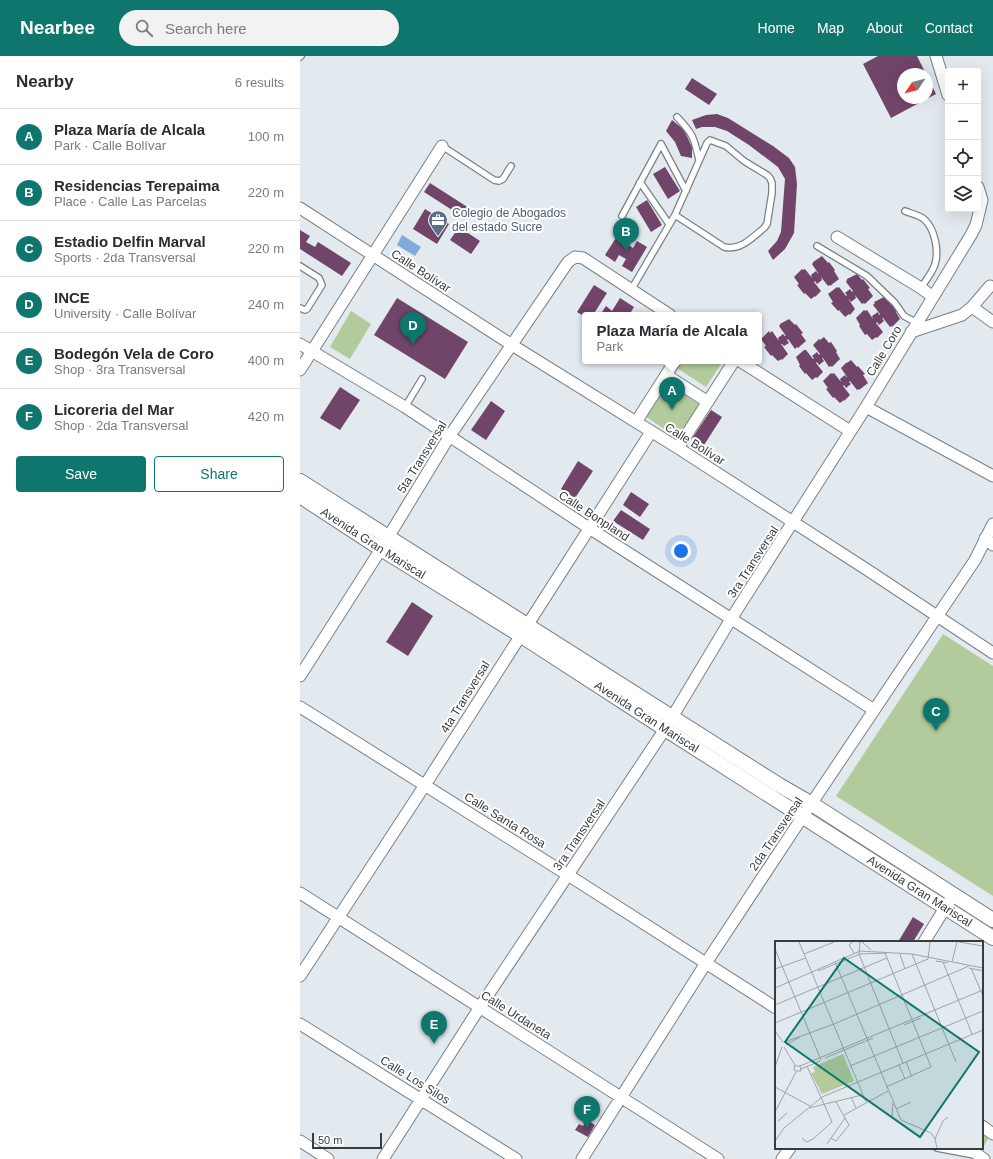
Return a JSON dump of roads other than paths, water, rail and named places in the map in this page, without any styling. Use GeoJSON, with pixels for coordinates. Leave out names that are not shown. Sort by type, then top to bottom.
{"type":"FeatureCollection","features":[{"type":"Feature","properties":{"kind":"street"},"geometry":{"type":"LineString","coordinates":[[936,56],[945,85]]}},
{"type":"Feature","properties":{"kind":"street"},"geometry":{"type":"LineString","coordinates":[[300,370],[442,146]]}},
{"type":"Feature","properties":{"kind":"street","name":"Calle Bolívar"},"geometry":{"type":"LineString","coordinates":[[300,208],[512,345],[678,448],[993,653]]}},
{"type":"Feature","properties":{"kind":"street","name":"Calle Coro"},"geometry":{"type":"LineString","coordinates":[[793,523],[933,297],[976,225],[979,212]]}},
{"type":"Feature","properties":{"kind":"street"},"geometry":{"type":"LineString","coordinates":[[837,237],[921,288],[933,297]]}},
{"type":"Feature","properties":{"kind":"street","name":"5ta Transversal"},"geometry":{"type":"LineString","coordinates":[[300,676],[381,549],[449,437],[568,262],[575,257],[583,258],[631,290]]}},
{"type":"Feature","properties":{"kind":"street"},"geometry":{"type":"LineString","coordinates":[[914,328],[962,315],[972,307],[990,286]]}},
{"type":"Feature","properties":{"kind":"street"},"geometry":{"type":"LineString","coordinates":[[631,290],[665,312]]}},
{"type":"Feature","properties":{"kind":"street"},"geometry":{"type":"LineString","coordinates":[[972,307],[993,322]]}},
{"type":"Feature","properties":{"kind":"street","name":"Calle Bonpland"},"geometry":{"type":"LineString","coordinates":[[300,344],[311,352],[405,407],[589,528],[874,710]]}},
{"type":"Feature","properties":{"kind":"street"},"geometry":{"type":"LineString","coordinates":[[636,422],[673,364]]}},
{"type":"Feature","properties":{"kind":"street"},"geometry":{"type":"LineString","coordinates":[[678,448],[732,364]]}},
{"type":"Feature","properties":{"kind":"street"},"geometry":{"type":"LineString","coordinates":[[745,364],[850,431]]}},
{"type":"Feature","properties":{"kind":"street"},"geometry":{"type":"LineString","coordinates":[[666,375],[708,402]]}},
{"type":"Feature","properties":{"kind":"street"},"geometry":{"type":"LineString","coordinates":[[866,407],[993,476]]}},
{"type":"Feature","properties":{"kind":"street","name":"4ta Transversal"},"geometry":{"type":"LineString","coordinates":[[300,976],[425,785],[651,432]]}},
{"type":"Feature","properties":{"kind":"street","name":"Avenida Gran Mariscal"},"geometry":{"type":"LineString","coordinates":[[300,481],[388,536],[665,729],[803,816],[949,901],[993,920]]}},
{"type":"Feature","properties":{"kind":"street","name":"Avenida Gran Mariscal"},"geometry":{"type":"LineString","coordinates":[[300,496],[381,549],[524,630],[672,717],[779,785],[812,804],[949,901],[993,938]]}},
{"type":"Feature","properties":{"kind":"street","name":"3ra Transversal"},"geometry":{"type":"LineString","coordinates":[[383,1159],[480,1007],[665,729],[731,619],[793,523]]}},
{"type":"Feature","properties":{"kind":"street","name":"2da Transversal"},"geometry":{"type":"LineString","coordinates":[[582,1159],[706,963],[937,616],[989,541],[993,524]]}},
{"type":"Feature","properties":{"kind":"street","name":"Calle Santa Rosa"},"geometry":{"type":"LineString","coordinates":[[300,708],[568,875],[775,1007]]}},
{"type":"Feature","properties":{"kind":"street","name":"Calle Urdaneta"},"geometry":{"type":"LineString","coordinates":[[300,893],[718,1159]]}},
{"type":"Feature","properties":{"kind":"street"},"geometry":{"type":"LineString","coordinates":[[925,941],[949,901]]}},
{"type":"Feature","properties":{"kind":"street","name":"Calle Los Silos"},"geometry":{"type":"LineString","coordinates":[[300,1024],[516,1159]]}},
{"type":"Feature","properties":{"kind":"street"},"geometry":{"type":"LineString","coordinates":[[983,1127],[993,1134]]}},
{"type":"Feature","properties":{"kind":"street"},"geometry":{"type":"LineString","coordinates":[[300,1141],[328,1159]]}},
{"type":"Feature","properties":{"kind":"street"},"geometry":{"type":"LineString","coordinates":[[782,1159],[789,1149]]}},
{"type":"Feature","properties":{"kind":"street"},"geometry":{"type":"LineString","coordinates":[[969,1149],[981,1157]]}},
{"type":"Feature","properties":{"kind":"lane"},"geometry":{"type":"LineString","coordinates":[[677,117],[689,129],[695,140],[699,160]]}},
{"type":"Feature","properties":{"kind":"lane"},"geometry":{"type":"LineString","coordinates":[[631,290],[675,215],[699,160],[710,140],[726,146],[744,161],[768,174],[772,183],[767,224],[764,228],[737,248],[730,249],[724,247],[675,215]]}},
{"type":"Feature","properties":{"kind":"lane"},"geometry":{"type":"LineString","coordinates":[[622,216],[662,144],[686,190]]}},
{"type":"Feature","properties":{"kind":"lane"},"geometry":{"type":"LineString","coordinates":[[442,146],[494,180],[499,181],[503,179],[511,166]]}},
{"type":"Feature","properties":{"kind":"lane"},"geometry":{"type":"LineString","coordinates":[[640,182],[670,224]]}},
{"type":"Feature","properties":{"kind":"lane"},"geometry":{"type":"LineString","coordinates":[[905,212],[918,216],[925,221],[933,232],[937,247],[935,264],[921,288]]}},
{"type":"Feature","properties":{"kind":"lane"},"geometry":{"type":"LineString","coordinates":[[817,246],[867,276],[895,303],[914,328]]}},
{"type":"Feature","properties":{"kind":"lane"},"geometry":{"type":"LineString","coordinates":[[300,266],[319,278],[322,285],[307,309],[304,310],[300,308]]}},
{"type":"Feature","properties":{"kind":"lane"},"geometry":{"type":"LineString","coordinates":[[405,407],[422,379]]}},
{"type":"Feature","properties":{"kind":"lane"},"geometry":{"type":"LineString","coordinates":[[942,1149],[981,1157]]}},
{"type":"Feature","properties":{"kind":"water"},"geometry":{"type":"Polygon","coordinates":[[[402,235],[421,247],[415,256],[397,245],[402,235]]]}},
{"type":"Feature","properties":{"kind":"place","name":"Colegio de Abogados del estado Sucre"},"geometry":{"type":"Point","coordinates":[438,237]}},
{"type":"Feature","properties":{"kind":"place","name":"Residencias Terepaima"},"geometry":{"type":"Point","coordinates":[626,251]}},
{"type":"Feature","properties":{"kind":"place","name":"INCE"},"geometry":{"type":"Point","coordinates":[413,345]}},
{"type":"Feature","properties":{"kind":"place","name":"Plaza María de Alcala"},"geometry":{"type":"Point","coordinates":[672,410]}},
{"type":"Feature","properties":{"kind":"place","name":"Estadio Delfin Marval"},"geometry":{"type":"Point","coordinates":[936,731]}},
{"type":"Feature","properties":{"kind":"place","name":"Bodegón Vela de Coro"},"geometry":{"type":"Point","coordinates":[434,1044]}},
{"type":"Feature","properties":{"kind":"place","name":"Licoreria del Mar"},"geometry":{"type":"Point","coordinates":[587,1129]}}]}
